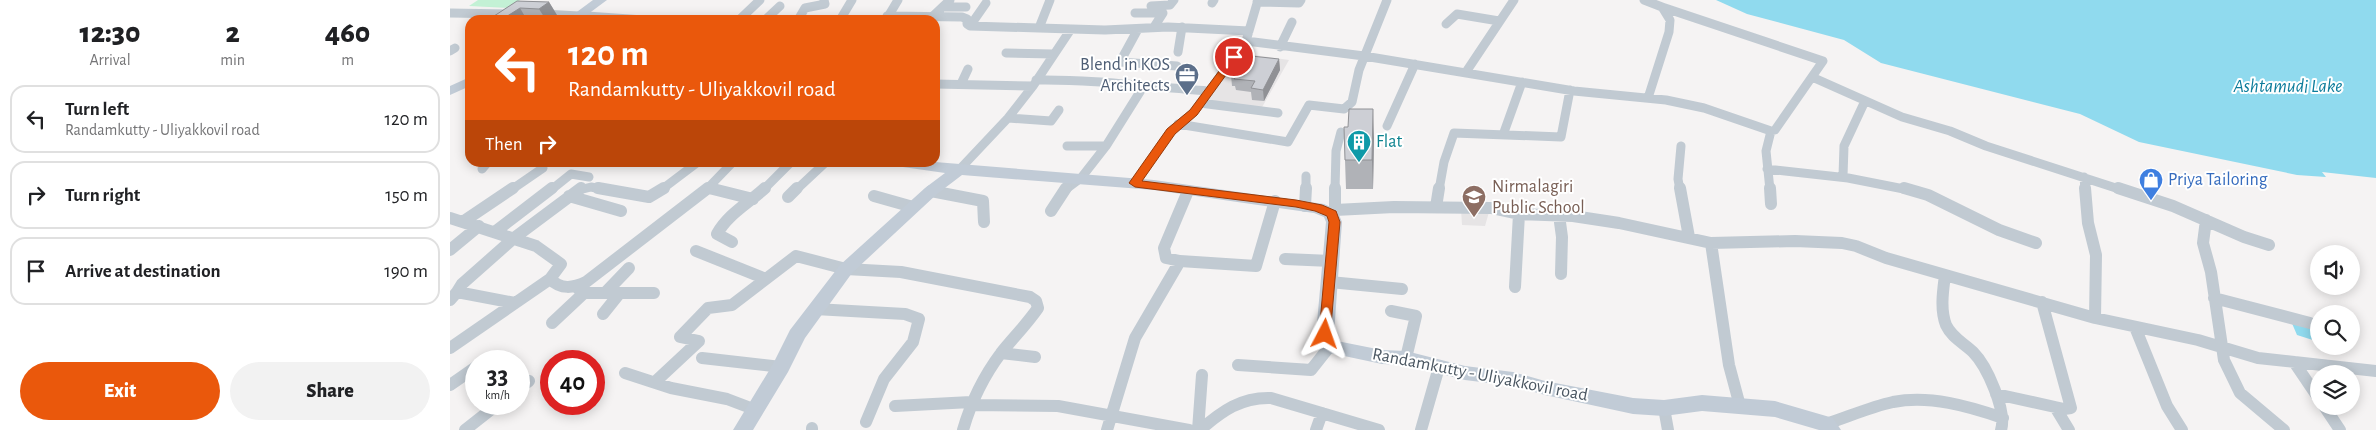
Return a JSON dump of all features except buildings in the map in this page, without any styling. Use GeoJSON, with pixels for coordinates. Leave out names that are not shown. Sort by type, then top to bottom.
{"type":"FeatureCollection","features":[{"type":"Feature","properties":{"kind":"main road"},"geometry":{"type":"LineString","coordinates":[[585,15],[608,0]]}},
{"type":"Feature","properties":{"kind":"street"},"geometry":{"type":"LineString","coordinates":[[584,15],[601,0]]}},
{"type":"Feature","properties":{"kind":"street"},"geometry":{"type":"LineString","coordinates":[[744,15],[760,0]]}},
{"type":"Feature","properties":{"kind":"street"},"geometry":{"type":"LineString","coordinates":[[801,15],[805,8],[825,4],[824,0]]}},
{"type":"Feature","properties":{"kind":"street"},"geometry":{"type":"LineString","coordinates":[[843,15],[852,0]]}},
{"type":"Feature","properties":{"kind":"street"},"geometry":{"type":"LineString","coordinates":[[889,15],[898,0]]}},
{"type":"Feature","properties":{"kind":"street"},"geometry":{"type":"LineString","coordinates":[[1039,28],[1050,0]]}},
{"type":"Feature","properties":{"kind":"street"},"geometry":{"type":"LineString","coordinates":[[1154,27],[1163,12],[1137,9],[1170,5],[1174,0]]}},
{"type":"Feature","properties":{"kind":"street"},"geometry":{"type":"LineString","coordinates":[[1135,183],[1153,155],[1178,124],[1193,113],[1246,41],[1257,1],[1299,4],[1301,0]]}},
{"type":"Feature","properties":{"kind":"street"},"geometry":{"type":"LineString","coordinates":[[1178,124],[1288,142],[1309,105],[1344,109],[1348,107],[1352,102],[1364,56],[1387,0]]}},
{"type":"Feature","properties":{"kind":"street"},"geometry":{"type":"LineString","coordinates":[[1246,41],[1364,56],[1570,90],[1648,98],[1704,108],[1771,131],[1775,130],[1823,61],[1644,0]]}},
{"type":"Feature","properties":{"kind":"street"},"geometry":{"type":"LineString","coordinates":[[1466,72],[1510,1]]}},
{"type":"Feature","properties":{"kind":"street"},"geometry":{"type":"LineString","coordinates":[[934,15],[947,3],[966,7]]}},
{"type":"Feature","properties":{"kind":"street"},"geometry":{"type":"LineString","coordinates":[[970,26],[986,3]]}},
{"type":"Feature","properties":{"kind":"street"},"geometry":{"type":"LineString","coordinates":[[770,15],[780,6]]}},
{"type":"Feature","properties":{"kind":"street"},"geometry":{"type":"LineString","coordinates":[[1648,98],[1669,32],[1670,20],[1662,7]]}},
{"type":"Feature","properties":{"kind":"street"},"geometry":{"type":"LineString","coordinates":[[450,12],[473,15],[518,14]]}},
{"type":"Feature","properties":{"kind":"street"},"geometry":{"type":"LineString","coordinates":[[536,14],[547,15]]}},
{"type":"Feature","properties":{"kind":"street"},"geometry":{"type":"LineString","coordinates":[[1446,24],[1457,14],[1499,21]]}},
{"type":"Feature","properties":{"kind":"street"},"geometry":{"type":"LineString","coordinates":[[940,16],[966,18],[970,26]]}},
{"type":"Feature","properties":{"kind":"street"},"geometry":{"type":"LineString","coordinates":[[1280,46],[1292,22]]}},
{"type":"Feature","properties":{"kind":"street"},"geometry":{"type":"LineString","coordinates":[[970,26],[1071,29],[1182,27],[1249,31]]}},
{"type":"Feature","properties":{"kind":"street"},"geometry":{"type":"LineString","coordinates":[[1178,52],[1182,27]]}},
{"type":"Feature","properties":{"kind":"street"},"geometry":{"type":"LineString","coordinates":[[743,430],[781,367],[797,335],[846,269],[931,191],[959,170],[1008,118],[1071,29]]}},
{"type":"Feature","properties":{"kind":"street"},"geometry":{"type":"LineString","coordinates":[[1138,29],[1120,62],[1177,66]]}},
{"type":"Feature","properties":{"kind":"street"},"geometry":{"type":"LineString","coordinates":[[1006,53],[1053,54]]}},
{"type":"Feature","properties":{"kind":"street"},"geometry":{"type":"LineString","coordinates":[[1387,126],[1415,64]]}},
{"type":"Feature","properties":{"kind":"street"},"geometry":{"type":"LineString","coordinates":[[961,84],[968,70]]}},
{"type":"Feature","properties":{"kind":"street"},"geometry":{"type":"LineString","coordinates":[[1812,76],[1902,117],[1950,131],[1986,146],[2173,206],[2244,237],[2269,245]]}},
{"type":"Feature","properties":{"kind":"street"},"geometry":{"type":"LineString","coordinates":[[940,84],[1034,83],[1075,79],[1143,87],[1208,91]]}},
{"type":"Feature","properties":{"kind":"street"},"geometry":{"type":"LineString","coordinates":[[1503,135],[1522,82]]}},
{"type":"Feature","properties":{"kind":"street"},"geometry":{"type":"LineString","coordinates":[[450,91],[465,84]]}},
{"type":"Feature","properties":{"kind":"street"},"geometry":{"type":"LineString","coordinates":[[1051,211],[1067,186],[1081,178],[1106,146],[1143,87]]}},
{"type":"Feature","properties":{"kind":"street"},"geometry":{"type":"LineString","coordinates":[[450,96],[465,88]]}},
{"type":"Feature","properties":{"kind":"street"},"geometry":{"type":"LineString","coordinates":[[1436,207],[1444,162],[1454,133],[1561,137],[1570,90]]}},
{"type":"Feature","properties":{"kind":"street"},"geometry":{"type":"LineString","coordinates":[[1842,176],[1844,146],[1865,101]]}},
{"type":"Feature","properties":{"kind":"street"},"geometry":{"type":"LineString","coordinates":[[1200,104],[1278,113]]}},
{"type":"Feature","properties":{"kind":"street"},"geometry":{"type":"LineString","coordinates":[[1008,118],[1051,121],[1059,110]]}},
{"type":"Feature","properties":{"kind":"street"},"geometry":{"type":"LineString","coordinates":[[1771,131],[1766,151],[1771,204]]}},
{"type":"Feature","properties":{"kind":"street"},"geometry":{"type":"LineString","coordinates":[[1238,365],[1311,370],[1330,346],[1325,334],[1334,222],[1336,151],[1341,132]]}},
{"type":"Feature","properties":{"kind":"street"},"geometry":{"type":"LineString","coordinates":[[1067,146],[1106,146]]}},
{"type":"Feature","properties":{"kind":"street"},"geometry":{"type":"LineString","coordinates":[[1682,146],[1678,179],[1689,237]]}},
{"type":"Feature","properties":{"kind":"street"},"geometry":{"type":"LineString","coordinates":[[516,303],[454,296],[462,284],[514,238],[581,188],[591,187],[648,197],[669,185],[692,167]]}},
{"type":"Feature","properties":{"kind":"street"},"geometry":{"type":"LineString","coordinates":[[552,323],[580,290],[602,270],[708,188],[728,167]]}},
{"type":"Feature","properties":{"kind":"street"},"geometry":{"type":"LineString","coordinates":[[732,242],[717,234],[719,230],[731,216],[753,199],[786,167]]}},
{"type":"Feature","properties":{"kind":"street"},"geometry":{"type":"LineString","coordinates":[[788,197],[821,167]]}},
{"type":"Feature","properties":{"kind":"street"},"geometry":{"type":"LineString","coordinates":[[938,167],[1135,183],[1275,201],[1333,212],[1436,207],[1491,208],[1519,214],[1559,215],[1635,225],[1711,243],[1795,241],[1842,243],[1856,246],[1886,258],[2095,318],[2222,347],[2258,358],[2376,371]]}},
{"type":"Feature","properties":{"kind":"street"},"geometry":{"type":"LineString","coordinates":[[464,221],[543,168]]}},
{"type":"Feature","properties":{"kind":"street"},"geometry":{"type":"LineString","coordinates":[[1767,170],[1842,176],[1928,195],[1999,230],[2036,243]]}},
{"type":"Feature","properties":{"kind":"street"},"geometry":{"type":"LineString","coordinates":[[496,232],[571,174],[589,177]]}},
{"type":"Feature","properties":{"kind":"street"},"geometry":{"type":"LineString","coordinates":[[1305,206],[1306,176]]}},
{"type":"Feature","properties":{"kind":"street"},"geometry":{"type":"LineString","coordinates":[[2084,177],[2088,223],[2096,255],[2095,318]]}},
{"type":"Feature","properties":{"kind":"street"},"geometry":{"type":"LineString","coordinates":[[708,188],[753,199]]}},
{"type":"Feature","properties":{"kind":"street"},"geometry":{"type":"LineString","coordinates":[[931,191],[983,201],[984,222]]}},
{"type":"Feature","properties":{"kind":"street"},"geometry":{"type":"LineString","coordinates":[[1188,191],[1164,248],[1166,258],[1180,261],[1256,266],[1275,201]]}},
{"type":"Feature","properties":{"kind":"street"},"geometry":{"type":"LineString","coordinates":[[569,196],[621,211]]}},
{"type":"Feature","properties":{"kind":"street"},"geometry":{"type":"LineString","coordinates":[[874,196],[913,207]]}},
{"type":"Feature","properties":{"kind":"street"},"geometry":{"type":"LineString","coordinates":[[1515,287],[1519,214]]}},
{"type":"Feature","properties":{"kind":"street"},"geometry":{"type":"LineString","coordinates":[[1559,215],[1562,238],[1561,274]]}},
{"type":"Feature","properties":{"kind":"street"},"geometry":{"type":"LineString","coordinates":[[450,218],[536,246],[561,264],[560,268],[550,278],[450,348]]}},
{"type":"Feature","properties":{"kind":"street"},"geometry":{"type":"LineString","coordinates":[[2206,220],[2203,243],[2212,272],[2214,298],[2228,371],[2240,393],[2284,430]]}},
{"type":"Feature","properties":{"kind":"street"},"geometry":{"type":"LineString","coordinates":[[450,250],[479,226]]}},
{"type":"Feature","properties":{"kind":"street"},"geometry":{"type":"LineString","coordinates":[[1711,243],[1729,366],[1740,406]]}},
{"type":"Feature","properties":{"kind":"street"},"geometry":{"type":"LineString","coordinates":[[696,251],[766,279]]}},
{"type":"Feature","properties":{"kind":"street"},"geometry":{"type":"LineString","coordinates":[[655,382],[699,341],[680,337],[708,308],[732,306],[796,256],[846,269],[901,272],[1019,294],[1036,301],[1038,308],[1025,327],[1000,353],[970,403],[963,430]]}},
{"type":"Feature","properties":{"kind":"street"},"geometry":{"type":"LineString","coordinates":[[1285,259],[1331,261]]}},
{"type":"Feature","properties":{"kind":"street"},"geometry":{"type":"LineString","coordinates":[[1107,430],[1113,417],[1135,339],[1149,311],[1180,261]]}},
{"type":"Feature","properties":{"kind":"street"},"geometry":{"type":"LineString","coordinates":[[605,294],[629,268]]}},
{"type":"Feature","properties":{"kind":"street"},"geometry":{"type":"LineString","coordinates":[[1945,275],[1942,296],[1949,331],[1958,341],[1975,352],[1996,394],[2002,424]]}},
{"type":"Feature","properties":{"kind":"street"},"geometry":{"type":"LineString","coordinates":[[550,278],[553,283],[567,288],[605,294],[654,293]]}},
{"type":"Feature","properties":{"kind":"street"},"geometry":{"type":"LineString","coordinates":[[1330,282],[1402,289]]}},
{"type":"Feature","properties":{"kind":"street"},"geometry":{"type":"LineString","coordinates":[[602,314],[619,294]]}},
{"type":"Feature","properties":{"kind":"street"},"geometry":{"type":"LineString","coordinates":[[2214,298],[2310,324]]}},
{"type":"Feature","properties":{"kind":"street"},"geometry":{"type":"LineString","coordinates":[[1996,394],[2055,407],[2071,408],[2042,302]]}},
{"type":"Feature","properties":{"kind":"street"},"geometry":{"type":"LineString","coordinates":[[815,309],[905,314],[919,319],[914,342],[884,379],[866,422]]}},
{"type":"Feature","properties":{"kind":"street"},"geometry":{"type":"LineString","coordinates":[[1391,311],[1416,316],[1406,358]]}},
{"type":"Feature","properties":{"kind":"street"},"geometry":{"type":"LineString","coordinates":[[2135,327],[2167,406],[2182,430]]}},
{"type":"Feature","properties":{"kind":"street","name":"Randamkutty - Uliyakkovil road"},"geometry":{"type":"LineString","coordinates":[[1330,346],[1382,357],[1406,358],[1439,367],[1513,379],[1545,388],[1633,406],[1664,408],[1702,403],[1775,409],[1811,418],[1829,427]]}},
{"type":"Feature","properties":{"kind":"street"},"geometry":{"type":"LineString","coordinates":[[1000,353],[1035,358]]}},
{"type":"Feature","properties":{"kind":"street"},"geometry":{"type":"LineString","coordinates":[[702,358],[781,367]]}},
{"type":"Feature","properties":{"kind":"street"},"geometry":{"type":"LineString","coordinates":[[2294,362],[2310,386]]}},
{"type":"Feature","properties":{"kind":"street"},"geometry":{"type":"LineString","coordinates":[[1421,430],[1439,367]]}},
{"type":"Feature","properties":{"kind":"street"},"geometry":{"type":"LineString","coordinates":[[625,373],[671,388],[727,399],[756,410]]}},
{"type":"Feature","properties":{"kind":"street"},"geometry":{"type":"LineString","coordinates":[[450,385],[465,375]]}},
{"type":"Feature","properties":{"kind":"street"},"geometry":{"type":"LineString","coordinates":[[1199,430],[1202,375]]}},
{"type":"Feature","properties":{"kind":"street"},"geometry":{"type":"LineString","coordinates":[[1199,430],[1232,405],[1250,397],[1271,398],[1379,430]]}},
{"type":"Feature","properties":{"kind":"street"},"geometry":{"type":"LineString","coordinates":[[1829,427],[1878,406],[1911,400],[1966,407],[2002,424]]}},
{"type":"Feature","properties":{"kind":"street"},"geometry":{"type":"LineString","coordinates":[[895,406],[970,403],[1058,406],[1189,430]]}},
{"type":"Feature","properties":{"kind":"street"},"geometry":{"type":"LineString","coordinates":[[2055,407],[2069,430]]}},
{"type":"Feature","properties":{"kind":"street"},"geometry":{"type":"LineString","coordinates":[[1664,408],[1668,430]]}},
{"type":"Feature","properties":{"kind":"street"},"geometry":{"type":"LineString","coordinates":[[1316,430],[1322,413]]}},
{"type":"Feature","properties":{"kind":"street"},"geometry":{"type":"LineString","coordinates":[[465,430],[484,415]]}},
{"type":"Feature","properties":{"kind":"street"},"geometry":{"type":"LineString","coordinates":[[2330,415],[2340,430]]}},
{"type":"Feature","properties":{"kind":"shaded area"},"geometry":{"type":"Polygon","coordinates":[[[1239,53],[1289,60],[1261,109],[1204,102],[1239,53]]]}},
{"type":"Feature","properties":{"kind":"shaded area","name":"Nirmalagiri Public School"},"geometry":{"type":"Polygon","coordinates":[[[1461,209],[1489,212],[1485,226],[1462,225],[1461,209]]]}},
{"type":"Feature","properties":{"kind":"green space"},"geometry":{"type":"Polygon","coordinates":[[[478,0],[520,0],[509,8],[469,6],[478,0]]]}},
{"type":"Feature","properties":{"kind":"water","name":"Ashtamudi Lake"},"geometry":{"type":"Polygon","coordinates":[[[1716,0],[2376,0],[2376,178],[2322,172],[2326,177],[2297,175],[2139,142],[2080,114],[1881,63],[1844,40],[1747,14],[1716,0]]]}},
{"type":"Feature","properties":{"kind":"water"},"geometry":{"type":"Polygon","coordinates":[[[2291,321],[2310,326],[2310,339],[2297,335],[2291,321]]]}},
{"type":"Feature","properties":{"kind":"place","name":"Blend in KOS Architects"},"geometry":{"type":"Point","coordinates":[1187,96]}},
{"type":"Feature","properties":{"kind":"place","name":"Flat"},"geometry":{"type":"Point","coordinates":[1359,163]}},
{"type":"Feature","properties":{"kind":"place","name":"Priya Tailoring"},"geometry":{"type":"Point","coordinates":[2151,201]}},
{"type":"Feature","properties":{"kind":"place","name":"Nirmalagiri Public School"},"geometry":{"type":"Point","coordinates":[1474,218]}},
{"type":"Feature","properties":{"kind":"route"},"geometry":{"type":"LineString","coordinates":[[1234,57],[1193,113],[1171,131],[1135,183],[1296,204],[1318,208],[1332,214],[1334,222],[1325,334]]}}]}
